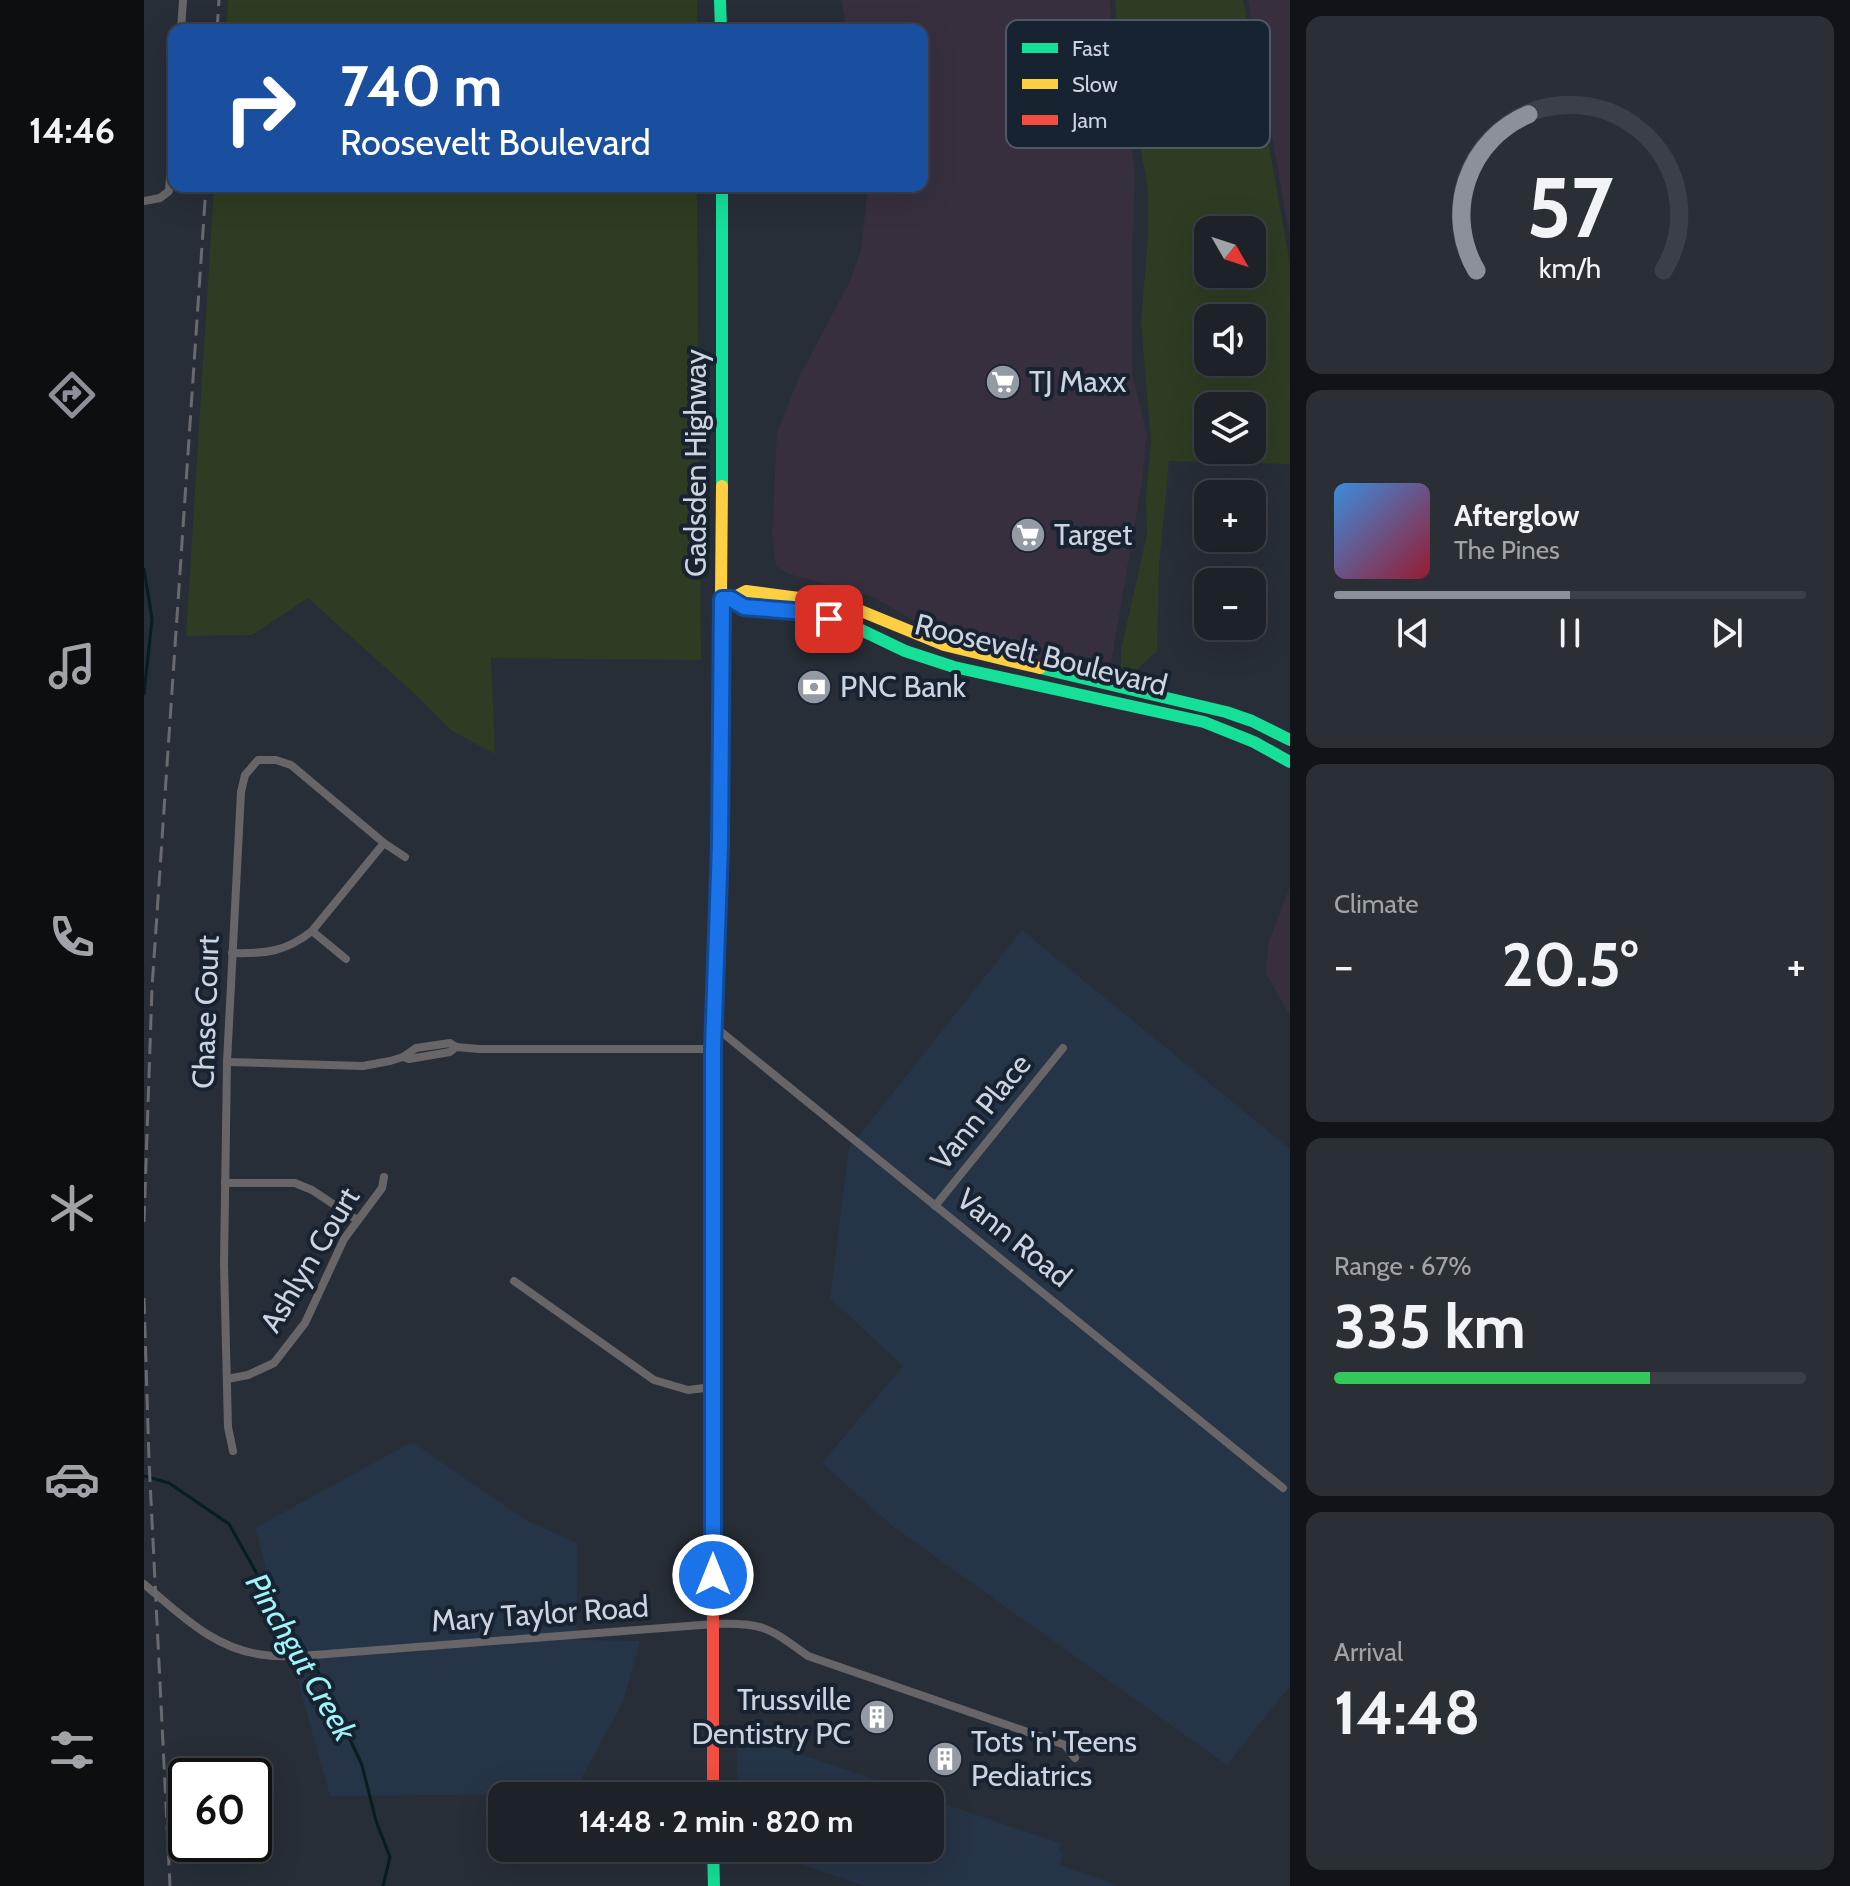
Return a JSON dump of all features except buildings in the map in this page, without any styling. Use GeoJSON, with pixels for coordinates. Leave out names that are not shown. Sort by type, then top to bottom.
{"type":"FeatureCollection","features":[{"type":"Feature","properties":{"kind":"main road"},"geometry":{"type":"LineString","coordinates":[[720,0],[721,24]]}},
{"type":"Feature","properties":{"kind":"main road","name":"Gadsden Highway"},"geometry":{"type":"LineString","coordinates":[[713,1782],[713,1049],[726,599],[722,192]]}},
{"type":"Feature","properties":{"kind":"main road","name":"Roosevelt Boulevard"},"geometry":{"type":"LineString","coordinates":[[726,599],[746,591],[794,594],[844,604],[944,645],[1226,712],[1290,740]]}},
{"type":"Feature","properties":{"kind":"main road","name":"Roosevelt Boulevard"},"geometry":{"type":"LineString","coordinates":[[726,599],[744,607],[805,612],[829,619],[857,628],[905,651],[954,667],[1204,722],[1254,742],[1290,762]]}},
{"type":"Feature","properties":{"kind":"main road"},"geometry":{"type":"LineString","coordinates":[[713,1862],[714,1886]]}},
{"type":"Feature","properties":{"kind":"street"},"geometry":{"type":"LineString","coordinates":[[181,24],[183,0]]}},
{"type":"Feature","properties":{"kind":"street"},"geometry":{"type":"LineString","coordinates":[[144,201],[160,198],[168,192]]}},
{"type":"Feature","properties":{"kind":"street","name":"Chase Court"},"geometry":{"type":"LineString","coordinates":[[233,1451],[228,1427],[227,1379],[227,1062],[241,792],[245,775],[258,760],[276,760],[291,765],[405,857]]}},
{"type":"Feature","properties":{"kind":"street"},"geometry":{"type":"LineString","coordinates":[[232,953],[274,952],[289,947],[312,931],[384,843]]}},
{"type":"Feature","properties":{"kind":"street"},"geometry":{"type":"LineString","coordinates":[[312,931],[346,959]]}},
{"type":"Feature","properties":{"kind":"street","name":"Vann Road"},"geometry":{"type":"LineString","coordinates":[[714,1026],[1283,1488]]}},
{"type":"Feature","properties":{"kind":"street"},"geometry":{"type":"LineString","coordinates":[[227,1062],[363,1066],[403,1057],[409,1059],[450,1052],[456,1047],[713,1049]]}},
{"type":"Feature","properties":{"kind":"street","name":"Vann Place"},"geometry":{"type":"LineString","coordinates":[[935,1206],[1063,1048]]}},
{"type":"Feature","properties":{"kind":"street","name":"Ashlyn Court"},"geometry":{"type":"LineString","coordinates":[[227,1379],[248,1375],[274,1363],[314,1308],[344,1239],[382,1188],[384,1177]]}},
{"type":"Feature","properties":{"kind":"street"},"geometry":{"type":"LineString","coordinates":[[225,1183],[295,1183],[312,1190],[357,1220]]}},
{"type":"Feature","properties":{"kind":"street"},"geometry":{"type":"LineString","coordinates":[[514,1281],[654,1380],[688,1390],[713,1387]]}},
{"type":"Feature","properties":{"kind":"street","name":"Mary Taylor Road"},"geometry":{"type":"LineString","coordinates":[[144,1584],[214,1640],[237,1650],[267,1656],[714,1624],[762,1625],[808,1656],[1065,1745],[1075,1758]]}},
{"type":"Feature","properties":{"kind":"shaded area"},"geometry":{"type":"Polygon","coordinates":[[[841,0],[1110,0],[1111,20],[1006,20],[1006,148],[1132,148],[1135,172],[1132,374],[1147,434],[1142,482],[1109,674],[939,635],[873,597],[789,574],[776,566],[772,535],[777,433],[799,377],[849,283],[861,250],[867,192],[928,192],[928,24],[846,24],[841,0]]]}},
{"type":"Feature","properties":{"kind":"shaded area"},"geometry":{"type":"Polygon","coordinates":[[[1248,0],[1290,0],[1290,238],[1270,125],[1270,20],[1252,20],[1248,0]]]}},
{"type":"Feature","properties":{"kind":"shaded area"},"geometry":{"type":"Polygon","coordinates":[[[1290,886],[1290,1016],[1266,973],[1268,944],[1290,886]]]}},
{"type":"Feature","properties":{"kind":"shaded area"},"geometry":{"type":"Polygon","coordinates":[[[1022,930],[1290,1149],[1290,1686],[1227,1765],[891,1525],[822,1463],[903,1366],[830,1298],[849,1148],[1022,930]]]}},
{"type":"Feature","properties":{"kind":"shaded area"},"geometry":{"type":"Polygon","coordinates":[[[412,1442],[526,1520],[577,1543],[577,1640],[640,1641],[623,1702],[580,1782],[488,1782],[488,1795],[330,1796],[255,1528],[412,1442]]]}},
{"type":"Feature","properties":{"kind":"shaded area"},"geometry":{"type":"Polygon","coordinates":[[[737,1733],[882,1782],[737,1782],[737,1733]]]}},
{"type":"Feature","properties":{"kind":"shaded area"},"geometry":{"type":"Polygon","coordinates":[[[944,1804],[1062,1844],[1059,1850],[1064,1852],[1060,1865],[1119,1886],[865,1886],[796,1862],[944,1862],[944,1804]]]}},
{"type":"Feature","properties":{"kind":"green space"},"geometry":{"type":"Polygon","coordinates":[[[228,0],[697,0],[697,24],[226,24],[228,0]]]}},
{"type":"Feature","properties":{"kind":"green space"},"geometry":{"type":"Polygon","coordinates":[[[1115,0],[1243,0],[1247,20],[1117,20],[1115,0]]]}},
{"type":"Feature","properties":{"kind":"green space"},"geometry":{"type":"Polygon","coordinates":[[[1141,148],[1269,148],[1290,264],[1290,464],[1266,463],[1266,392],[1194,392],[1194,462],[1169,461],[1159,566],[1157,651],[1132,675],[1121,669],[1121,650],[1147,534],[1146,498],[1151,441],[1141,322],[1148,236],[1148,190],[1141,148]]]}},
{"type":"Feature","properties":{"kind":"green space"},"geometry":{"type":"Polygon","coordinates":[[[214,192],[697,192],[701,660],[491,658],[495,754],[452,731],[308,598],[252,635],[186,636],[214,192]]]}},
{"type":"Feature","properties":{"kind":"waterway","name":"Pinchgut Creek"},"geometry":{"type":"LineString","coordinates":[[144,569],[152,619],[144,694]]}},
{"type":"Feature","properties":{"kind":"waterway","name":"Pinchgut Creek"},"geometry":{"type":"LineString","coordinates":[[144,1476],[169,1483],[229,1524],[256,1572],[271,1610],[300,1641],[320,1675],[362,1765],[376,1821],[390,1857],[383,1886]]}},
{"type":"Feature","properties":{"kind":"railway"},"geometry":{"type":"LineString","coordinates":[[217,24],[219,0]]}},
{"type":"Feature","properties":{"kind":"railway"},"geometry":{"type":"LineString","coordinates":[[144,1222],[152,988],[206,192]]}},
{"type":"Feature","properties":{"kind":"railway"},"geometry":{"type":"LineString","coordinates":[[144,1298],[170,1886]]}},
{"type":"Feature","properties":{"kind":"traffic: fast"},"geometry":{"type":"LineString","coordinates":[[720,0],[721,24]]}},
{"type":"Feature","properties":{"kind":"traffic: fast"},"geometry":{"type":"LineString","coordinates":[[722,192],[722,486]]}},
{"type":"Feature","properties":{"kind":"traffic: fast"},"geometry":{"type":"LineString","coordinates":[[722,599],[731,599],[744,607],[805,612],[857,628],[905,651],[954,667],[1204,722],[1254,742],[1290,762]]}},
{"type":"Feature","properties":{"kind":"traffic: fast"},"geometry":{"type":"LineString","coordinates":[[1040,668],[1226,712],[1290,740]]}},
{"type":"Feature","properties":{"kind":"traffic: fast"},"geometry":{"type":"LineString","coordinates":[[713,1531],[713,1049],[719,815]]}},
{"type":"Feature","properties":{"kind":"traffic: fast"},"geometry":{"type":"LineString","coordinates":[[713,1862],[714,1886]]}},
{"type":"Feature","properties":{"kind":"traffic: slow"},"geometry":{"type":"LineString","coordinates":[[719,815],[722,486]]}},
{"type":"Feature","properties":{"kind":"traffic: slow"},"geometry":{"type":"LineString","coordinates":[[731,599],[746,591],[844,604],[944,645],[1040,668]]}},
{"type":"Feature","properties":{"kind":"traffic: jam"},"geometry":{"type":"LineString","coordinates":[[713,1531],[713,1782]]}},
{"type":"Feature","properties":{"kind":"place","name":"TJ Maxx"},"geometry":{"type":"Point","coordinates":[1003,382]}},
{"type":"Feature","properties":{"kind":"place","name":"Target"},"geometry":{"type":"Point","coordinates":[1028,535]}},
{"type":"Feature","properties":{"kind":"place","name":"PNC Bank"},"geometry":{"type":"Point","coordinates":[814,687]}},
{"type":"Feature","properties":{"kind":"place","name":"Trussville Dentistry PC"},"geometry":{"type":"Point","coordinates":[877,1717]}},
{"type":"Feature","properties":{"kind":"place","name":"Tots 'n' Teens Pediatrics"},"geometry":{"type":"Point","coordinates":[945,1759]}},
{"type":"Feature","properties":{"kind":"route"},"geometry":{"type":"LineString","coordinates":[[713,1575],[713,1049],[720,845],[722,599],[731,599],[744,607],[805,612],[829,619]]}}]}
